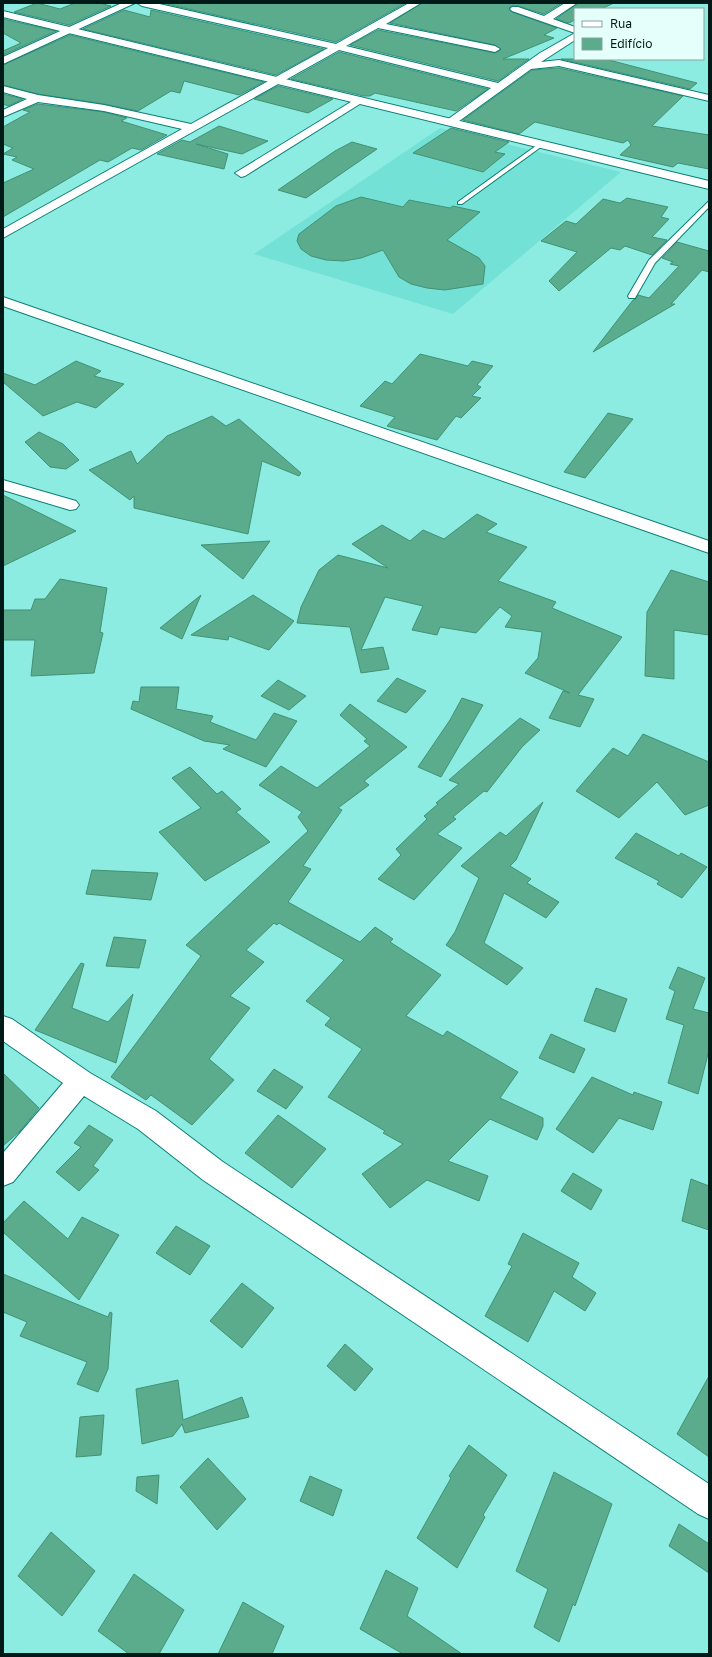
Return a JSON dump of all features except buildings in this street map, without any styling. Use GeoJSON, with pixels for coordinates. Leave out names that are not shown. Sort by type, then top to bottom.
{"type":"FeatureCollection","features":[{"type":"Feature","properties":{"kind":"street"},"geometry":{"type":"LineString","coordinates":[[3,61],[74,30],[130,3]]}},
{"type":"Feature","properties":{"kind":"street"},"geometry":{"type":"LineString","coordinates":[[142,3],[338,47],[498,87]]}},
{"type":"Feature","properties":{"kind":"street"},"geometry":{"type":"LineString","coordinates":[[3,234],[416,3]]}},
{"type":"Feature","properties":{"kind":"street"},"geometry":{"type":"LineString","coordinates":[[544,20],[572,3]]}},
{"type":"Feature","properties":{"kind":"street"},"geometry":{"type":"LineString","coordinates":[[515,10],[574,30]]}},
{"type":"Feature","properties":{"kind":"street"},"geometry":{"type":"LineString","coordinates":[[3,14],[709,185]]}},
{"type":"Feature","properties":{"kind":"street"},"geometry":{"type":"LineString","coordinates":[[377,25],[495,49]]}},
{"type":"Feature","properties":{"kind":"street"},"geometry":{"type":"LineString","coordinates":[[451,122],[498,87],[574,37]]}},
{"type":"Feature","properties":{"kind":"street"},"geometry":{"type":"LineString","coordinates":[[531,66],[559,63],[706,98]]}},
{"type":"Feature","properties":{"kind":"street"},"geometry":{"type":"LineString","coordinates":[[3,89],[37,98],[104,108],[192,128]]}},
{"type":"Feature","properties":{"kind":"street"},"geometry":{"type":"LineString","coordinates":[[3,114],[37,98]]}},
{"type":"Feature","properties":{"kind":"street"},"geometry":{"type":"LineString","coordinates":[[241,173],[359,100]]}},
{"type":"Feature","properties":{"kind":"street"},"geometry":{"type":"LineString","coordinates":[[3,301],[709,547]]}},
{"type":"Feature","properties":{"kind":"street"},"geometry":{"type":"LineString","coordinates":[[3,485],[70,505]]}},
{"type":"Feature","properties":{"kind":"street"},"geometry":{"type":"LineString","coordinates":[[3,1027],[82,1081],[147,1120],[213,1171],[709,1503]]}},
{"type":"Feature","properties":{"kind":"street"},"geometry":{"type":"LineString","coordinates":[[3,1174],[82,1081]]}},
{"type":"Feature","properties":{"kind":"lane"},"geometry":{"type":"LineString","coordinates":[[460,203],[542,144]]}},
{"type":"Feature","properties":{"kind":"lane"},"geometry":{"type":"LineString","coordinates":[[632,296],[652,262],[709,203]]}},
{"type":"Feature","properties":{"kind":"shaded area"},"geometry":{"type":"Polygon","coordinates":[[[440,128],[621,172],[453,314],[254,254],[440,128]]]}}]}
